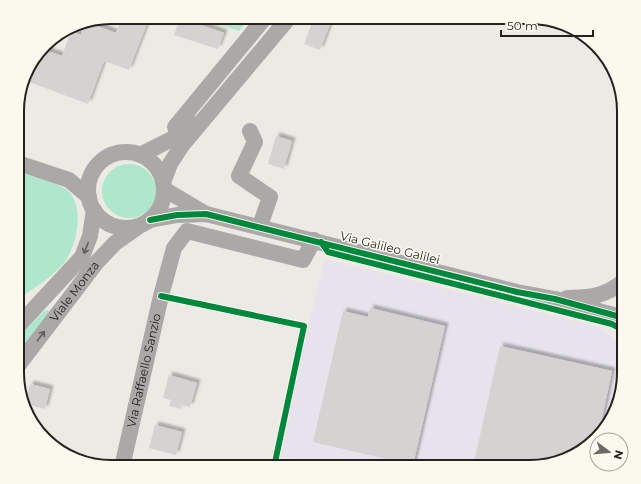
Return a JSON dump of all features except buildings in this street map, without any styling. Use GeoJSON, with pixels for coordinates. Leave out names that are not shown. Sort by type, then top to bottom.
{"type":"FeatureCollection","features":[{"type":"Feature","properties":{"kind":"street"},"geometry":{"type":"LineString","coordinates":[[137,154],[176,126],[260,24]]}},
{"type":"Feature","properties":{"kind":"street"},"geometry":{"type":"LineString","coordinates":[[137,154],[161,146],[179,134],[272,24]]}},
{"type":"Feature","properties":{"kind":"street"},"geometry":{"type":"LineString","coordinates":[[24,165],[69,180],[92,204],[103,220],[116,227],[129,228],[145,223],[161,206],[164,186],[170,164],[180,148],[284,24]]}},
{"type":"Feature","properties":{"kind":"street"},"geometry":{"type":"LineString","coordinates":[[250,132],[255,142],[239,176],[270,197],[260,226]]}},
{"type":"Feature","properties":{"kind":"street"},"geometry":{"type":"LineString","coordinates":[[69,180],[81,178],[95,169],[104,160],[124,152],[137,154],[156,166],[164,186]]}},
{"type":"Feature","properties":{"kind":"street"},"geometry":{"type":"LineString","coordinates":[[92,204],[89,185],[95,169]]}},
{"type":"Feature","properties":{"kind":"street","name":"Via Galileo Galilei"},"geometry":{"type":"LineString","coordinates":[[164,186],[206,214]]}},
{"type":"Feature","properties":{"kind":"street","name":"Viale Monza"},"geometry":{"type":"LineString","coordinates":[[24,320],[80,260],[90,236],[92,204]]}},
{"type":"Feature","properties":{"kind":"street","name":"Via Galileo Galilei"},"geometry":{"type":"LineString","coordinates":[[145,223],[176,215],[206,214],[260,226],[517,292],[555,299],[617,316]]}},
{"type":"Feature","properties":{"kind":"street","name":"Viale Monza"},"geometry":{"type":"LineString","coordinates":[[24,358],[97,262],[115,243],[145,223]]}},
{"type":"Feature","properties":{"kind":"street","name":"Via Raffaello Sanzio"},"geometry":{"type":"LineString","coordinates":[[124,460],[174,248],[187,231],[303,260],[314,240]]}},
{"type":"Feature","properties":{"kind":"street"},"geometry":{"type":"LineString","coordinates":[[24,307],[55,287]]}},
{"type":"Feature","properties":{"kind":"street","name":"Via Galileo Galilei"},"geometry":{"type":"LineString","coordinates":[[555,299],[594,297],[617,287]]}},
{"type":"Feature","properties":{"kind":"shaded area"},"geometry":{"type":"Polygon","coordinates":[[[325,259],[598,327],[617,341],[617,379],[610,406],[599,426],[593,432],[589,432],[589,436],[583,442],[563,453],[536,460],[296,460],[277,456],[325,259]]]}},
{"type":"Feature","properties":{"kind":"green space"},"geometry":{"type":"Polygon","coordinates":[[[219,24],[244,24],[239,31],[219,24]]]}},
{"type":"Feature","properties":{"kind":"green space"},"geometry":{"type":"Polygon","coordinates":[[[129,164],[139,166],[148,172],[154,181],[156,191],[154,201],[148,210],[139,216],[129,218],[119,216],[110,210],[104,201],[102,191],[104,181],[110,172],[119,166],[129,164]]]}},
{"type":"Feature","properties":{"kind":"green space"},"geometry":{"type":"Polygon","coordinates":[[[24,174],[64,188],[71,194],[76,203],[76,236],[72,247],[63,264],[24,295],[24,174]]]}},
{"type":"Feature","properties":{"kind":"green space"},"geometry":{"type":"Polygon","coordinates":[[[48,310],[49,312],[24,348],[24,331],[44,311],[48,310]]]}},
{"type":"Feature","properties":{"kind":"cycle path"},"geometry":{"type":"LineString","coordinates":[[150,220],[177,215],[206,214],[517,292],[555,299],[617,316]]}},
{"type":"Feature","properties":{"kind":"cycle path"},"geometry":{"type":"LineString","coordinates":[[321,242],[328,252],[612,324],[617,327]]}},
{"type":"Feature","properties":{"kind":"cycle path"},"geometry":{"type":"LineString","coordinates":[[161,296],[304,326],[275,460]]}}]}
